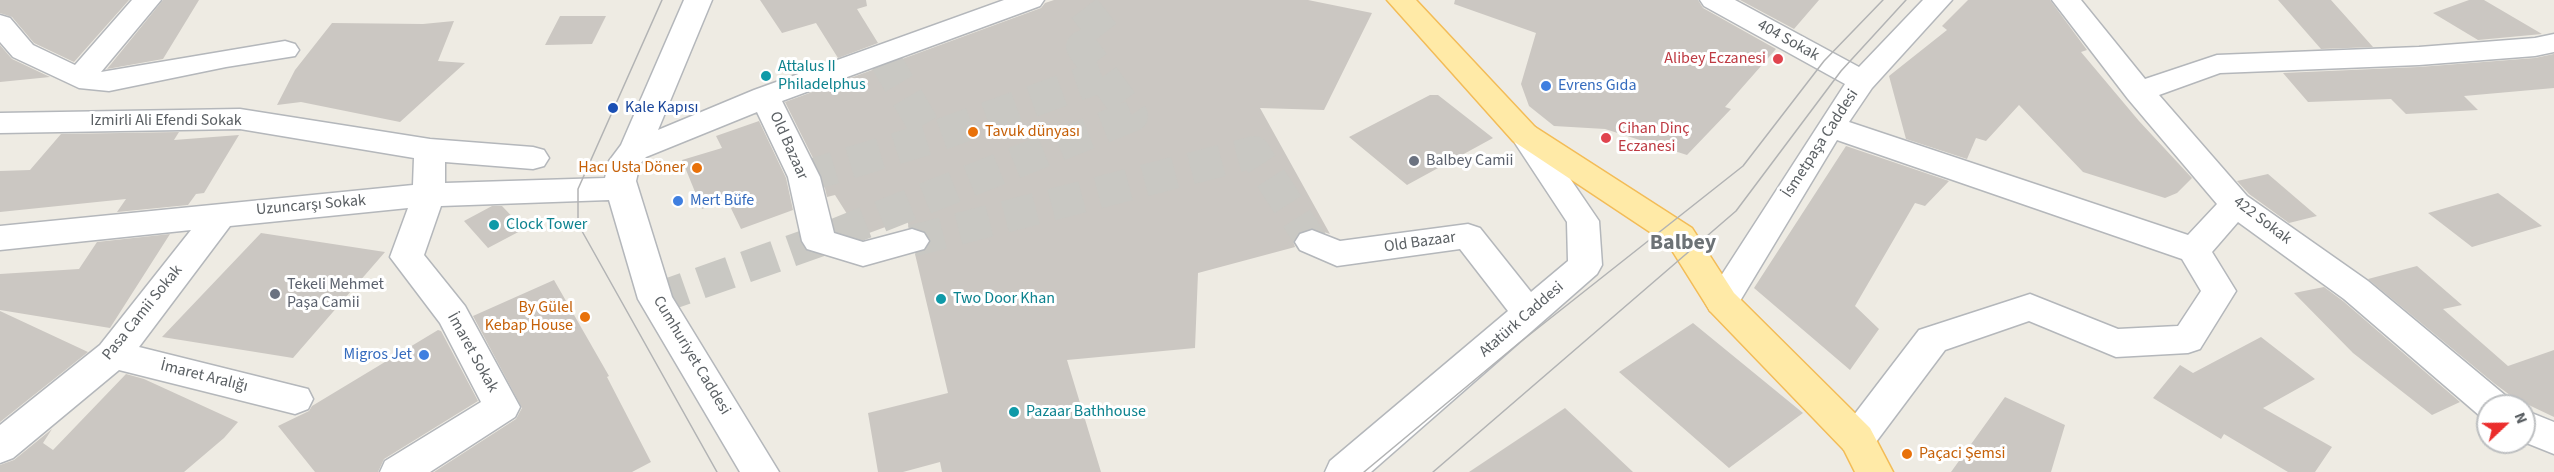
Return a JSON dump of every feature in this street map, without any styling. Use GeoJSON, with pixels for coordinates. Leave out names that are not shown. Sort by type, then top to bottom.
{"type":"FeatureCollection","features":[{"type":"Feature","properties":{"kind":"main road"},"geometry":{"type":"LineString","coordinates":[[1401,0],[1524,134],[1680,236],[1722,302],[1857,439],[1874,472]]}},
{"type":"Feature","properties":{"kind":"street"},"geometry":{"type":"LineString","coordinates":[[79,79],[147,0]]}},
{"type":"Feature","properties":{"kind":"street","name":"Cumhuriyet Caddesi"},"geometry":{"type":"LineString","coordinates":[[698,0],[635,149],[625,161],[620,181],[655,299],[760,472]]}},
{"type":"Feature","properties":{"kind":"street"},"geometry":{"type":"LineString","coordinates":[[635,149],[651,145],[765,97],[1030,0]]}},
{"type":"Feature","properties":{"kind":"street","name":"404 Sokak"},"geometry":{"type":"LineString","coordinates":[[1714,0],[1862,81]]}},
{"type":"Feature","properties":{"kind":"street","name":"İsmetpaşa Caddesi"},"geometry":{"type":"LineString","coordinates":[[1722,302],[1830,127],[1862,81],[1938,0]]}},
{"type":"Feature","properties":{"kind":"street","name":"422 Sokak"},"geometry":{"type":"LineString","coordinates":[[2066,0],[2139,92],[2236,204],[2356,290],[2479,394]]}},
{"type":"Feature","properties":{"kind":"street"},"geometry":{"type":"LineString","coordinates":[[0,24],[23,51],[79,79],[109,82],[226,58],[285,50]]}},
{"type":"Feature","properties":{"kind":"street"},"geometry":{"type":"LineString","coordinates":[[2139,92],[2217,64],[2419,56],[2535,47],[2554,43]]}},
{"type":"Feature","properties":{"kind":"street","name":"Old Bazaar"},"geometry":{"type":"LineString","coordinates":[[765,97],[804,177],[819,241],[863,254],[912,241]]}},
{"type":"Feature","properties":{"kind":"street","name":"Izmirli Ali Efendi Sokak"},"geometry":{"type":"LineString","coordinates":[[0,123],[240,119],[430,150],[533,158]]}},
{"type":"Feature","properties":{"kind":"street"},"geometry":{"type":"LineString","coordinates":[[1830,127],[2194,250],[2219,291],[2188,339],[2116,342],[2030,307],[1932,340],[1857,439]]}},
{"type":"Feature","properties":{"kind":"street","name":"Atatürk Caddesi"},"geometry":{"type":"LineString","coordinates":[[1344,472],[1530,315],[1585,265],[1584,221],[1524,134]]}},
{"type":"Feature","properties":{"kind":"street"},"geometry":{"type":"LineString","coordinates":[[429,195],[430,150]]}},
{"type":"Feature","properties":{"kind":"street","name":"Uzuncarşı Sokak"},"geometry":{"type":"LineString","coordinates":[[0,238],[221,214],[429,195],[622,188]]}},
{"type":"Feature","properties":{"kind":"street","name":"İmaret Sokak"},"geometry":{"type":"LineString","coordinates":[[399,472],[502,407],[453,315],[407,257],[429,195]]}},
{"type":"Feature","properties":{"kind":"street"},"geometry":{"type":"LineString","coordinates":[[2194,250],[2236,204]]}},
{"type":"Feature","properties":{"kind":"street","name":"Pasa Camii Sokak"},"geometry":{"type":"LineString","coordinates":[[0,447],[112,355],[221,214]]}},
{"type":"Feature","properties":{"kind":"street","name":"Old Bazaar"},"geometry":{"type":"LineString","coordinates":[[1312,242],[1337,254],[1468,236],[1530,315]]}},
{"type":"Feature","properties":{"kind":"street","name":"İmaret Aralığı"},"geometry":{"type":"LineString","coordinates":[[112,355],[295,399]]}},
{"type":"Feature","properties":{"kind":"street"},"geometry":{"type":"LineString","coordinates":[[2536,431],[2554,439]]}},
{"type":"Feature","properties":{"kind":"building"},"geometry":{"type":"Polygon","coordinates":[[[0,0],[129,0],[74,62],[34,43],[12,17],[0,13],[0,0]]]}},
{"type":"Feature","properties":{"kind":"building"},"geometry":{"type":"Polygon","coordinates":[[[163,0],[199,0],[163,59],[107,69],[163,0]]]}},
{"type":"Feature","properties":{"kind":"building"},"geometry":{"type":"Polygon","coordinates":[[[760,0],[866,0],[867,6],[857,9],[878,43],[838,58],[816,23],[782,33],[760,0]]]}},
{"type":"Feature","properties":{"kind":"building"},"geometry":{"type":"Polygon","coordinates":[[[1054,0],[1308,0],[1372,13],[1324,110],[1260,108],[1330,234],[1311,228],[1298,233],[1293,241],[1295,247],[1198,273],[1195,348],[1067,360],[1101,472],[942,472],[940,462],[903,472],[878,472],[868,413],[948,393],[915,254],[926,250],[931,240],[925,231],[909,228],[907,219],[861,236],[835,195],[827,197],[822,176],[785,102],[1041,8],[1045,3],[1054,0]]]}},
{"type":"Feature","properties":{"kind":"building"},"geometry":{"type":"Polygon","coordinates":[[[1455,0],[1698,0],[1703,8],[1776,49],[1725,107],[1731,109],[1687,155],[1605,129],[1554,126],[1529,106],[1521,84],[1536,33],[1454,4],[1455,0]]]}},
{"type":"Feature","properties":{"kind":"building"},"geometry":{"type":"Polygon","coordinates":[[[1740,0],[1819,0],[1794,29],[1740,0]]]}},
{"type":"Feature","properties":{"kind":"building"},"geometry":{"type":"Polygon","coordinates":[[[1968,0],[2050,0],[2087,50],[2081,52],[2139,121],[2192,178],[2177,193],[2165,198],[2083,172],[2019,105],[1986,141],[1976,138],[1967,159],[1906,139],[1889,76],[1947,30],[1942,26],[1968,0]]]}},
{"type":"Feature","properties":{"kind":"building"},"geometry":{"type":"Polygon","coordinates":[[[2278,0],[2331,0],[2373,47],[2321,49],[2278,0]]]}},
{"type":"Feature","properties":{"kind":"building"},"geometry":{"type":"Polygon","coordinates":[[[2469,0],[2484,0],[2542,34],[2478,40],[2433,13],[2469,0]]]}},
{"type":"Feature","properties":{"kind":"building"},"geometry":{"type":"Polygon","coordinates":[[[560,16],[606,16],[592,44],[545,45],[560,16]]]}},
{"type":"Feature","properties":{"kind":"building"},"geometry":{"type":"Polygon","coordinates":[[[454,21],[438,61],[465,63],[400,122],[301,102],[277,105],[295,70],[332,23],[423,24],[454,21]]]}},
{"type":"Feature","properties":{"kind":"building"},"geometry":{"type":"Polygon","coordinates":[[[0,45],[12,59],[50,77],[0,82],[0,45]]]}},
{"type":"Feature","properties":{"kind":"building"},"geometry":{"type":"Polygon","coordinates":[[[2554,54],[2554,88],[2464,96],[2478,110],[2406,114],[2391,99],[2308,102],[2283,73],[2419,67],[2535,58],[2554,54]]]}},
{"type":"Feature","properties":{"kind":"building","name":"Balbey Camii"},"geometry":{"type":"Polygon","coordinates":[[[1430,95],[1438,95],[1493,138],[1407,185],[1349,137],[1430,95]]]}},
{"type":"Feature","properties":{"kind":"building"},"geometry":{"type":"Polygon","coordinates":[[[759,121],[786,178],[793,210],[741,229],[727,200],[702,209],[682,160],[722,148],[716,136],[759,121]]]}},
{"type":"Feature","properties":{"kind":"building"},"geometry":{"type":"Polygon","coordinates":[[[179,132],[174,140],[239,135],[204,193],[196,194],[188,205],[117,212],[126,199],[0,212],[0,171],[30,170],[61,134],[179,132]]]}},
{"type":"Feature","properties":{"kind":"building"},"geometry":{"type":"Polygon","coordinates":[[[1846,146],[1949,181],[1925,206],[1915,203],[1855,306],[1879,329],[1850,370],[1754,288],[1846,146]]]}},
{"type":"Feature","properties":{"kind":"building"},"geometry":{"type":"Polygon","coordinates":[[[2268,174],[2317,216],[2289,223],[2249,194],[2237,181],[2268,174]]]}},
{"type":"Feature","properties":{"kind":"building"},"geometry":{"type":"Polygon","coordinates":[[[2498,193],[2542,226],[2472,247],[2428,213],[2498,193]]]}},
{"type":"Feature","properties":{"kind":"building","name":"Clock Tower"},"geometry":{"type":"Polygon","coordinates":[[[492,206],[502,206],[524,229],[488,248],[464,221],[492,206]]]}},
{"type":"Feature","properties":{"kind":"building","name":"Tekeli Mehmet Paşa Camii"},"geometry":{"type":"Polygon","coordinates":[[[261,233],[385,252],[293,358],[162,337],[261,233]]]}},
{"type":"Feature","properties":{"kind":"building"},"geometry":{"type":"Polygon","coordinates":[[[170,234],[110,328],[0,310],[0,274],[79,269],[97,242],[170,234]]]}},
{"type":"Feature","properties":{"kind":"building"},"geometry":{"type":"Polygon","coordinates":[[[2417,266],[2462,305],[2443,309],[2508,366],[2554,350],[2554,417],[2536,408],[2536,394],[2509,394],[2495,384],[2368,279],[2417,266]]]}},
{"type":"Feature","properties":{"kind":"building"},"geometry":{"type":"Polygon","coordinates":[[[554,280],[609,376],[607,377],[651,462],[632,472],[434,472],[516,419],[522,408],[473,316],[554,280]]]}},
{"type":"Feature","properties":{"kind":"building"},"geometry":{"type":"Polygon","coordinates":[[[2324,287],[2460,402],[2432,415],[2353,353],[2294,293],[2324,287]]]}},
{"type":"Feature","properties":{"kind":"building"},"geometry":{"type":"Polygon","coordinates":[[[0,311],[88,352],[0,422],[0,311]]]}},
{"type":"Feature","properties":{"kind":"building"},"geometry":{"type":"Polygon","coordinates":[[[1693,323],[1803,413],[1729,468],[1619,372],[1693,323]]]}},
{"type":"Feature","properties":{"kind":"building"},"geometry":{"type":"Polygon","coordinates":[[[438,330],[441,331],[478,401],[384,459],[378,472],[315,472],[278,426],[309,411],[312,406],[438,330]]]}},
{"type":"Feature","properties":{"kind":"building"},"geometry":{"type":"Polygon","coordinates":[[[2261,337],[2315,379],[2263,408],[2332,447],[2315,472],[2288,472],[2224,434],[2221,439],[2153,398],[2180,365],[2193,373],[2261,337]]]}},
{"type":"Feature","properties":{"kind":"building"},"geometry":{"type":"Polygon","coordinates":[[[126,374],[144,379],[238,422],[224,438],[184,472],[0,472],[0,465],[14,460],[52,429],[43,443],[53,450],[126,374]]]}},
{"type":"Feature","properties":{"kind":"building"},"geometry":{"type":"Polygon","coordinates":[[[2005,397],[2065,425],[2051,472],[1951,472],[2005,397]]]}},
{"type":"Feature","properties":{"kind":"building"},"geometry":{"type":"Polygon","coordinates":[[[1565,408],[1633,472],[1469,472],[1565,408]]]}},
{"type":"Feature","properties":{"kind":"tunnel"},"geometry":{"type":"LineString","coordinates":[[655,299],[819,241],[1132,116],[1082,47],[1105,35],[1078,0]]}},
{"type":"Feature","properties":{"kind":"tunnel"},"geometry":{"type":"LineString","coordinates":[[883,56],[931,138]]}},
{"type":"Feature","properties":{"kind":"tunnel"},"geometry":{"type":"LineString","coordinates":[[931,138],[1102,76]]}},
{"type":"Feature","properties":{"kind":"tunnel"},"geometry":{"type":"LineString","coordinates":[[804,177],[931,138]]}},
{"type":"Feature","properties":{"kind":"tunnel"},"geometry":{"type":"LineString","coordinates":[[912,241],[1254,152],[1312,242]]}},
{"type":"Feature","properties":{"kind":"tram line"},"geometry":{"type":"LineString","coordinates":[[662,0],[578,189],[578,224],[717,472]]}},
{"type":"Feature","properties":{"kind":"tram line"},"geometry":{"type":"LineString","coordinates":[[1364,472],[1519,343],[1743,166],[1824,61],[1883,0]]}},
{"type":"Feature","properties":{"kind":"tram line"},"geometry":{"type":"LineString","coordinates":[[1433,472],[1736,211],[1841,71],[1906,0]]}},
{"type":"Feature","properties":{"kind":"place","name":"Alibey Eczanesi"},"geometry":{"type":"Point","coordinates":[1778,59]}},
{"type":"Feature","properties":{"kind":"place","name":"Attalus II Philadelphus"},"geometry":{"type":"Point","coordinates":[766,76]}},
{"type":"Feature","properties":{"kind":"place","name":"Evrens Gıda"},"geometry":{"type":"Point","coordinates":[1546,86]}},
{"type":"Feature","properties":{"kind":"place","name":"Kale Kapısı"},"geometry":{"type":"Point","coordinates":[613,108]}},
{"type":"Feature","properties":{"kind":"place","name":"Tavuk dünyası"},"geometry":{"type":"Point","coordinates":[973,132]}},
{"type":"Feature","properties":{"kind":"place","name":"Cihan Dinç Eczanesi"},"geometry":{"type":"Point","coordinates":[1606,138]}},
{"type":"Feature","properties":{"kind":"place","name":"Balbey Camii"},"geometry":{"type":"Point","coordinates":[1414,161]}},
{"type":"Feature","properties":{"kind":"place","name":"Hacı Usta Döner"},"geometry":{"type":"Point","coordinates":[697,168]}},
{"type":"Feature","properties":{"kind":"place","name":"Mert Büfe"},"geometry":{"type":"Point","coordinates":[678,201]}},
{"type":"Feature","properties":{"kind":"place","name":"Clock Tower"},"geometry":{"type":"Point","coordinates":[494,225]}},
{"type":"Feature","properties":{"kind":"place","name":"Tekeli Mehmet Paşa Camii"},"geometry":{"type":"Point","coordinates":[275,294]}},
{"type":"Feature","properties":{"kind":"place","name":"Two Door Khan"},"geometry":{"type":"Point","coordinates":[941,299]}},
{"type":"Feature","properties":{"kind":"place","name":"By Gülel Kebap House"},"geometry":{"type":"Point","coordinates":[585,317]}},
{"type":"Feature","properties":{"kind":"place","name":"Migros Jet"},"geometry":{"type":"Point","coordinates":[424,355]}},
{"type":"Feature","properties":{"kind":"place","name":"Pazaar Bathhouse"},"geometry":{"type":"Point","coordinates":[1014,412]}},
{"type":"Feature","properties":{"kind":"place","name":"Paçaci Şemsi"},"geometry":{"type":"Point","coordinates":[1907,454]}},
{"type":"Feature","properties":{"kind":"district","name":"Balbey"},"geometry":{"type":"Point","coordinates":[1683,244]}}]}
